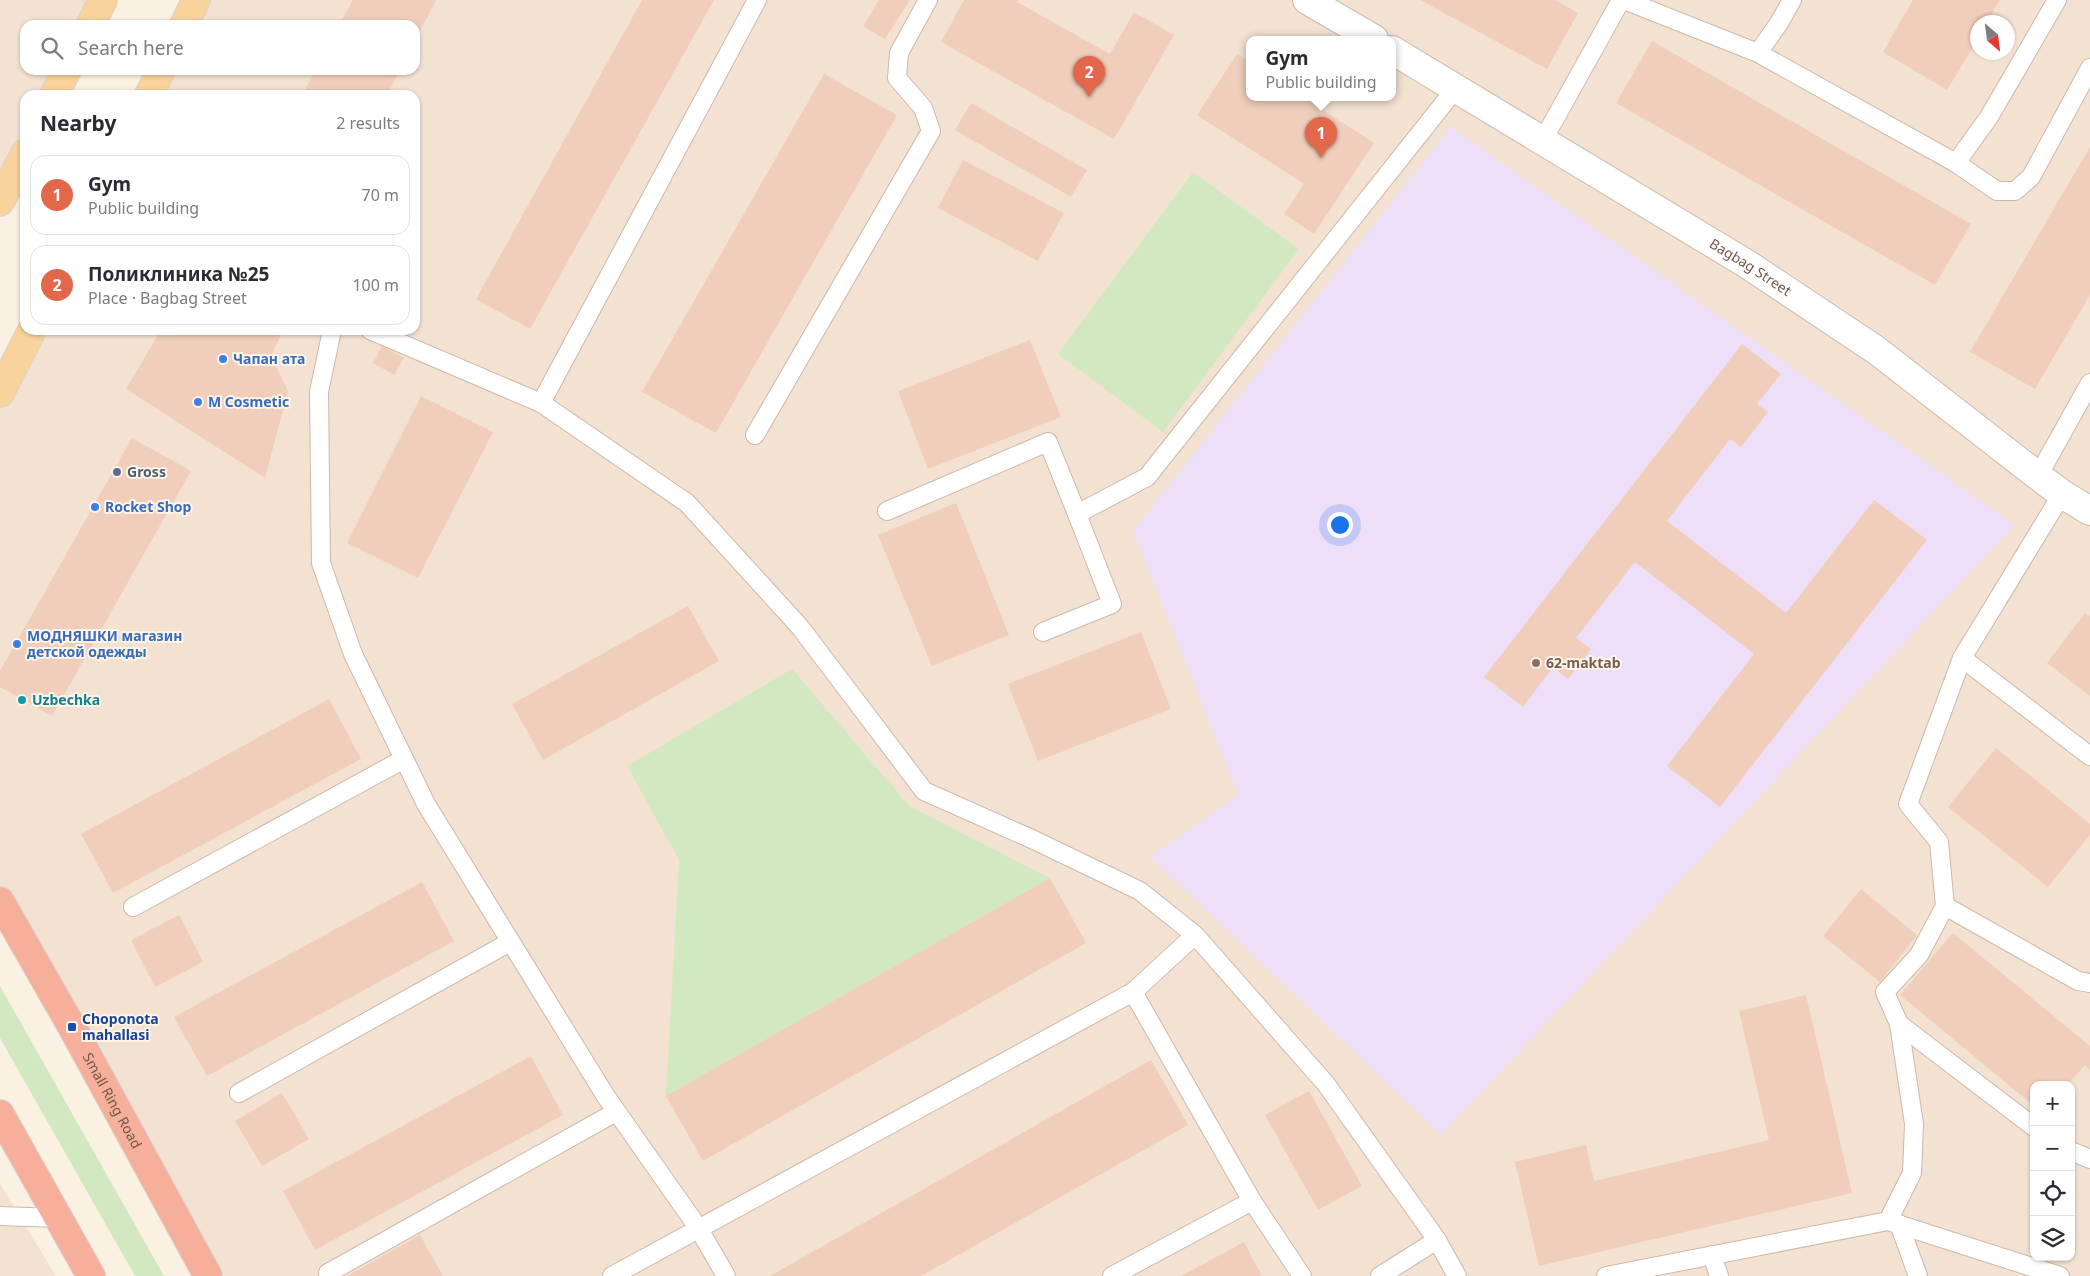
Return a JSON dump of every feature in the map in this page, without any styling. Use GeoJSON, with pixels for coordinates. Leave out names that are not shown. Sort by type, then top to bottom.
{"type":"FeatureCollection","features":[{"type":"Feature","properties":{"kind":"highway","name":"Small Ring Road"},"geometry":{"type":"LineString","coordinates":[[0,901],[72,1027],[208,1276]]}},
{"type":"Feature","properties":{"kind":"highway"},"geometry":{"type":"LineString","coordinates":[[0,1114],[91,1276]]}},
{"type":"Feature","properties":{"kind":"main road"},"geometry":{"type":"LineString","coordinates":[[92,20],[102,0]]}},
{"type":"Feature","properties":{"kind":"main road"},"geometry":{"type":"LineString","coordinates":[[186,20],[196,0]]}},
{"type":"Feature","properties":{"kind":"main road"},"geometry":{"type":"LineString","coordinates":[[57,90],[64,75]]}},
{"type":"Feature","properties":{"kind":"main road"},"geometry":{"type":"LineString","coordinates":[[151,90],[159,75]]}},
{"type":"Feature","properties":{"kind":"main road"},"geometry":{"type":"LineString","coordinates":[[0,202],[20,162]]}},
{"type":"Feature","properties":{"kind":"main road"},"geometry":{"type":"LineString","coordinates":[[0,393],[29,335]]}},
{"type":"Feature","properties":{"kind":"street"},"geometry":{"type":"LineString","coordinates":[[1308,0],[1369,36]]}},
{"type":"Feature","properties":{"kind":"street","name":"Bagbag Street"},"geometry":{"type":"LineString","coordinates":[[1396,52],[1747,264],[1876,350],[2038,476],[2062,494],[2090,511]]}},
{"type":"Feature","properties":{"kind":"lane"},"geometry":{"type":"LineString","coordinates":[[540,403],[757,0]]}},
{"type":"Feature","properties":{"kind":"lane"},"geometry":{"type":"LineString","coordinates":[[755,435],[932,131],[923,108],[897,78],[899,53],[928,0]]}},
{"type":"Feature","properties":{"kind":"lane"},"geometry":{"type":"LineString","coordinates":[[1542,140],[1623,0],[1758,53],[1956,163],[1997,191],[2015,191],[2031,177],[2090,68]]}},
{"type":"Feature","properties":{"kind":"lane"},"geometry":{"type":"LineString","coordinates":[[1758,53],[1792,0]]}},
{"type":"Feature","properties":{"kind":"lane"},"geometry":{"type":"LineString","coordinates":[[1956,163],[1989,117],[2057,0]]}},
{"type":"Feature","properties":{"kind":"lane"},"geometry":{"type":"LineString","coordinates":[[1077,514],[1147,478],[1456,88]]}},
{"type":"Feature","properties":{"kind":"lane"},"geometry":{"type":"LineString","coordinates":[[331,335],[319,392],[321,563],[353,654],[426,804],[616,1112],[699,1229],[726,1276]]}},
{"type":"Feature","properties":{"kind":"lane"},"geometry":{"type":"LineString","coordinates":[[382,335],[540,403],[688,502],[800,627],[924,791],[1034,840],[1140,891],[1195,935],[1326,1084],[1437,1240],[1457,1276]]}},
{"type":"Feature","properties":{"kind":"lane"},"geometry":{"type":"LineString","coordinates":[[2038,476],[2090,383]]}},
{"type":"Feature","properties":{"kind":"lane"},"geometry":{"type":"LineString","coordinates":[[887,512],[1048,442],[1112,604],[1042,632]]}},
{"type":"Feature","properties":{"kind":"lane"},"geometry":{"type":"LineString","coordinates":[[1918,1276],[1893,1223],[1912,1173],[1914,1124],[1899,1024],[1885,992],[1919,956],[1945,906],[1939,842],[1908,804],[1962,658],[2062,494]]}},
{"type":"Feature","properties":{"kind":"lane"},"geometry":{"type":"LineString","coordinates":[[1962,658],[2090,756]]}},
{"type":"Feature","properties":{"kind":"lane"},"geometry":{"type":"LineString","coordinates":[[133,907],[404,760]]}},
{"type":"Feature","properties":{"kind":"lane"},"geometry":{"type":"LineString","coordinates":[[1945,906],[2078,981],[2090,983]]}},
{"type":"Feature","properties":{"kind":"lane"},"geometry":{"type":"LineString","coordinates":[[612,1276],[1133,992],[1195,935]]}},
{"type":"Feature","properties":{"kind":"lane"},"geometry":{"type":"LineString","coordinates":[[239,1093],[510,942]]}},
{"type":"Feature","properties":{"kind":"lane"},"geometry":{"type":"LineString","coordinates":[[1133,992],[1252,1201],[1302,1276]]}},
{"type":"Feature","properties":{"kind":"lane"},"geometry":{"type":"LineString","coordinates":[[1899,1024],[2033,1126]]}},
{"type":"Feature","properties":{"kind":"lane"},"geometry":{"type":"LineString","coordinates":[[328,1273],[616,1112]]}},
{"type":"Feature","properties":{"kind":"lane"},"geometry":{"type":"LineString","coordinates":[[2075,1153],[2090,1159]]}},
{"type":"Feature","properties":{"kind":"lane"},"geometry":{"type":"LineString","coordinates":[[1112,1276],[1252,1201]]}},
{"type":"Feature","properties":{"kind":"lane"},"geometry":{"type":"LineString","coordinates":[[0,1216],[58,1218]]}},
{"type":"Feature","properties":{"kind":"lane"},"geometry":{"type":"LineString","coordinates":[[1606,1276],[1893,1223],[2060,1276]]}},
{"type":"Feature","properties":{"kind":"lane"},"geometry":{"type":"LineString","coordinates":[[1380,1276],[1437,1240]]}},
{"type":"Feature","properties":{"kind":"lane"},"geometry":{"type":"LineString","coordinates":[[1712,1255],[1719,1276]]}},
{"type":"Feature","properties":{"kind":"shaded area"},"geometry":{"type":"Polygon","coordinates":[[[0,0],[103,0],[93,20],[20,20],[20,75],[64,75],[57,90],[20,90],[20,163],[0,202],[0,0]]]}},
{"type":"Feature","properties":{"kind":"shaded area"},"geometry":{"type":"Polygon","coordinates":[[[196,0],[2090,0],[2090,1276],[208,1276],[0,901],[0,393],[29,335],[420,335],[420,90],[151,90],[159,75],[420,75],[420,20],[186,20],[196,0]]]}},
{"type":"Feature","properties":{"kind":"shaded area","name":"62-maktab"},"geometry":{"type":"Polygon","coordinates":[[[1451,127],[2015,525],[1441,1135],[1150,857],[1238,795],[1133,531],[1451,127]]]}},
{"type":"Feature","properties":{"kind":"shaded area"},"geometry":{"type":"Polygon","coordinates":[[[0,1184],[56,1276],[0,1276],[0,1184]]]}},
{"type":"Feature","properties":{"kind":"green space"},"geometry":{"type":"Polygon","coordinates":[[[1193,172],[1299,249],[1163,432],[1058,354],[1193,172]]]}},
{"type":"Feature","properties":{"kind":"green space"},"geometry":{"type":"Polygon","coordinates":[[[792,669],[909,806],[1050,878],[666,1096],[679,860],[627,766],[792,669]]]}},
{"type":"Feature","properties":{"kind":"green space"},"geometry":{"type":"Polygon","coordinates":[[[0,986],[164,1276],[135,1276],[0,1038],[0,986]]]}},
{"type":"Feature","properties":{"kind":"building"},"geometry":{"type":"Polygon","coordinates":[[[353,0],[436,0],[420,31],[420,20],[342,20],[353,0]]]}},
{"type":"Feature","properties":{"kind":"building"},"geometry":{"type":"Polygon","coordinates":[[[642,0],[714,0],[530,329],[476,299],[642,0]]]}},
{"type":"Feature","properties":{"kind":"building"},"geometry":{"type":"Polygon","coordinates":[[[879,0],[910,0],[885,39],[863,26],[879,0]]]}},
{"type":"Feature","properties":{"kind":"building"},"geometry":{"type":"Polygon","coordinates":[[[964,0],[1019,0],[1017,2],[1110,54],[1134,12],[1174,35],[1114,139],[941,42],[964,0]]]}},
{"type":"Feature","properties":{"kind":"building"},"geometry":{"type":"Polygon","coordinates":[[[1420,0],[1555,0],[1578,13],[1547,69],[1420,0]]]}},
{"type":"Feature","properties":{"kind":"building"},"geometry":{"type":"Polygon","coordinates":[[[1913,0],[2000,0],[1991,15],[1970,15],[1970,52],[1947,90],[1883,52],[1913,0]]]}},
{"type":"Feature","properties":{"kind":"building"},"geometry":{"type":"Polygon","coordinates":[[[1652,41],[1971,224],[1935,285],[1616,103],[1652,41]]]}},
{"type":"Feature","properties":{"kind":"building"},"geometry":{"type":"Polygon","coordinates":[[[1237,54],[1246,60],[1246,101],[1309,101],[1374,143],[1314,234],[1284,214],[1304,184],[1197,115],[1237,54]]]}},
{"type":"Feature","properties":{"kind":"building"},"geometry":{"type":"Polygon","coordinates":[[[824,74],[897,115],[716,433],[642,392],[824,74]]]}},
{"type":"Feature","properties":{"kind":"building"},"geometry":{"type":"Polygon","coordinates":[[[313,75],[397,75],[390,90],[305,90],[313,75]]]}},
{"type":"Feature","properties":{"kind":"building"},"geometry":{"type":"Polygon","coordinates":[[[971,103],[1087,170],[1071,197],[955,130],[971,103]]]}},
{"type":"Feature","properties":{"kind":"building"},"geometry":{"type":"Polygon","coordinates":[[[2090,147],[2090,295],[2035,389],[1970,352],[2090,147]]]}},
{"type":"Feature","properties":{"kind":"building"},"geometry":{"type":"Polygon","coordinates":[[[963,160],[1064,213],[1038,261],[938,208],[963,160]]]}},
{"type":"Feature","properties":{"kind":"building"},"geometry":{"type":"Polygon","coordinates":[[[158,335],[281,335],[271,356],[288,391],[265,478],[126,389],[158,335]]]}},
{"type":"Feature","properties":{"kind":"building"},"geometry":{"type":"Polygon","coordinates":[[[1030,340],[1061,417],[928,469],[898,391],[1030,340]]]}},
{"type":"Feature","properties":{"kind":"building"},"geometry":{"type":"Polygon","coordinates":[[[1742,344],[1781,374],[1757,404],[1768,412],[1741,447],[1730,439],[1667,521],[1786,613],[1874,500],[1927,540],[1720,807],[1667,766],[1754,654],[1635,562],[1576,638],[1591,649],[1568,679],[1553,667],[1523,707],[1484,677],[1742,344]]]}},
{"type":"Feature","properties":{"kind":"building"},"geometry":{"type":"Polygon","coordinates":[[[382,346],[404,358],[394,375],[373,363],[382,346]]]}},
{"type":"Feature","properties":{"kind":"building"},"geometry":{"type":"Polygon","coordinates":[[[421,396],[493,432],[418,578],[347,543],[421,396]]]}},
{"type":"Feature","properties":{"kind":"building"},"geometry":{"type":"Polygon","coordinates":[[[132,438],[191,471],[52,716],[0,687],[0,671],[132,438]]]}},
{"type":"Feature","properties":{"kind":"building"},"geometry":{"type":"Polygon","coordinates":[[[956,503],[1009,635],[932,666],[878,535],[956,503]]]}},
{"type":"Feature","properties":{"kind":"building"},"geometry":{"type":"Polygon","coordinates":[[[688,606],[719,661],[543,760],[512,704],[688,606]]]}},
{"type":"Feature","properties":{"kind":"building"},"geometry":{"type":"Polygon","coordinates":[[[2085,613],[2090,616],[2090,696],[2047,663],[2085,613]]]}},
{"type":"Feature","properties":{"kind":"building"},"geometry":{"type":"Polygon","coordinates":[[[1141,632],[1171,709],[1038,761],[1008,684],[1141,632]]]}},
{"type":"Feature","properties":{"kind":"building"},"geometry":{"type":"Polygon","coordinates":[[[329,699],[361,759],[113,893],[81,834],[329,699]]]}},
{"type":"Feature","properties":{"kind":"building"},"geometry":{"type":"Polygon","coordinates":[[[1996,748],[2090,824],[2090,835],[2048,887],[1948,807],[1996,748]]]}},
{"type":"Feature","properties":{"kind":"building"},"geometry":{"type":"Polygon","coordinates":[[[1050,878],[1086,943],[703,1161],[666,1096],[1050,878]]]}},
{"type":"Feature","properties":{"kind":"building"},"geometry":{"type":"Polygon","coordinates":[[[422,882],[454,941],[207,1076],[174,1017],[422,882]]]}},
{"type":"Feature","properties":{"kind":"building"},"geometry":{"type":"Polygon","coordinates":[[[1861,889],[1917,935],[1880,982],[1823,936],[1861,889]]]}},
{"type":"Feature","properties":{"kind":"building"},"geometry":{"type":"Polygon","coordinates":[[[179,915],[203,962],[155,987],[131,940],[179,915]]]}},
{"type":"Feature","properties":{"kind":"building"},"geometry":{"type":"Polygon","coordinates":[[[1953,933],[2090,1046],[2090,1070],[2085,1065],[2071,1081],[2030,1081],[2030,1103],[1900,995],[1953,933]]]}},
{"type":"Feature","properties":{"kind":"building"},"geometry":{"type":"Polygon","coordinates":[[[1806,995],[1852,1193],[1539,1266],[1515,1162],[1586,1145],[1594,1181],[1769,1140],[1739,1011],[1806,995]]]}},
{"type":"Feature","properties":{"kind":"building"},"geometry":{"type":"Polygon","coordinates":[[[531,1056],[563,1115],[315,1250],[283,1191],[531,1056]]]}},
{"type":"Feature","properties":{"kind":"building"},"geometry":{"type":"Polygon","coordinates":[[[1151,1060],[1188,1125],[921,1276],[770,1276],[1151,1060]]]}},
{"type":"Feature","properties":{"kind":"building"},"geometry":{"type":"Polygon","coordinates":[[[1309,1091],[1362,1186],[1318,1210],[1265,1115],[1309,1091]]]}},
{"type":"Feature","properties":{"kind":"building"},"geometry":{"type":"Polygon","coordinates":[[[282,1093],[309,1139],[262,1166],[235,1121],[282,1093]]]}},
{"type":"Feature","properties":{"kind":"building"},"geometry":{"type":"Polygon","coordinates":[[[420,1235],[443,1276],[347,1276],[420,1235]]]}},
{"type":"Feature","properties":{"kind":"building"},"geometry":{"type":"Polygon","coordinates":[[[1244,1242],[1262,1276],[1181,1276],[1244,1242]]]}},
{"type":"Feature","properties":{"kind":"place","name":"Поликлиника №25"},"geometry":{"type":"Point","coordinates":[1089,97]}},
{"type":"Feature","properties":{"kind":"place","name":"Gym"},"geometry":{"type":"Point","coordinates":[1321,158]}},
{"type":"Feature","properties":{"kind":"place","name":"Чапан ата"},"geometry":{"type":"Point","coordinates":[223,359]}},
{"type":"Feature","properties":{"kind":"place","name":"M Cosmetic"},"geometry":{"type":"Point","coordinates":[198,402]}},
{"type":"Feature","properties":{"kind":"place","name":"Gross"},"geometry":{"type":"Point","coordinates":[117,472]}},
{"type":"Feature","properties":{"kind":"place","name":"Rocket Shop"},"geometry":{"type":"Point","coordinates":[95,507]}},
{"type":"Feature","properties":{"kind":"place","name":"МОДНЯШКИ магазин детской одежды"},"geometry":{"type":"Point","coordinates":[17,644]}},
{"type":"Feature","properties":{"kind":"place","name":"62-maktab"},"geometry":{"type":"Point","coordinates":[1536,663]}},
{"type":"Feature","properties":{"kind":"place","name":"Uzbechka"},"geometry":{"type":"Point","coordinates":[22,700]}},
{"type":"Feature","properties":{"kind":"place","name":"Choponota mahallasi"},"geometry":{"type":"Point","coordinates":[72,1027]}}]}
